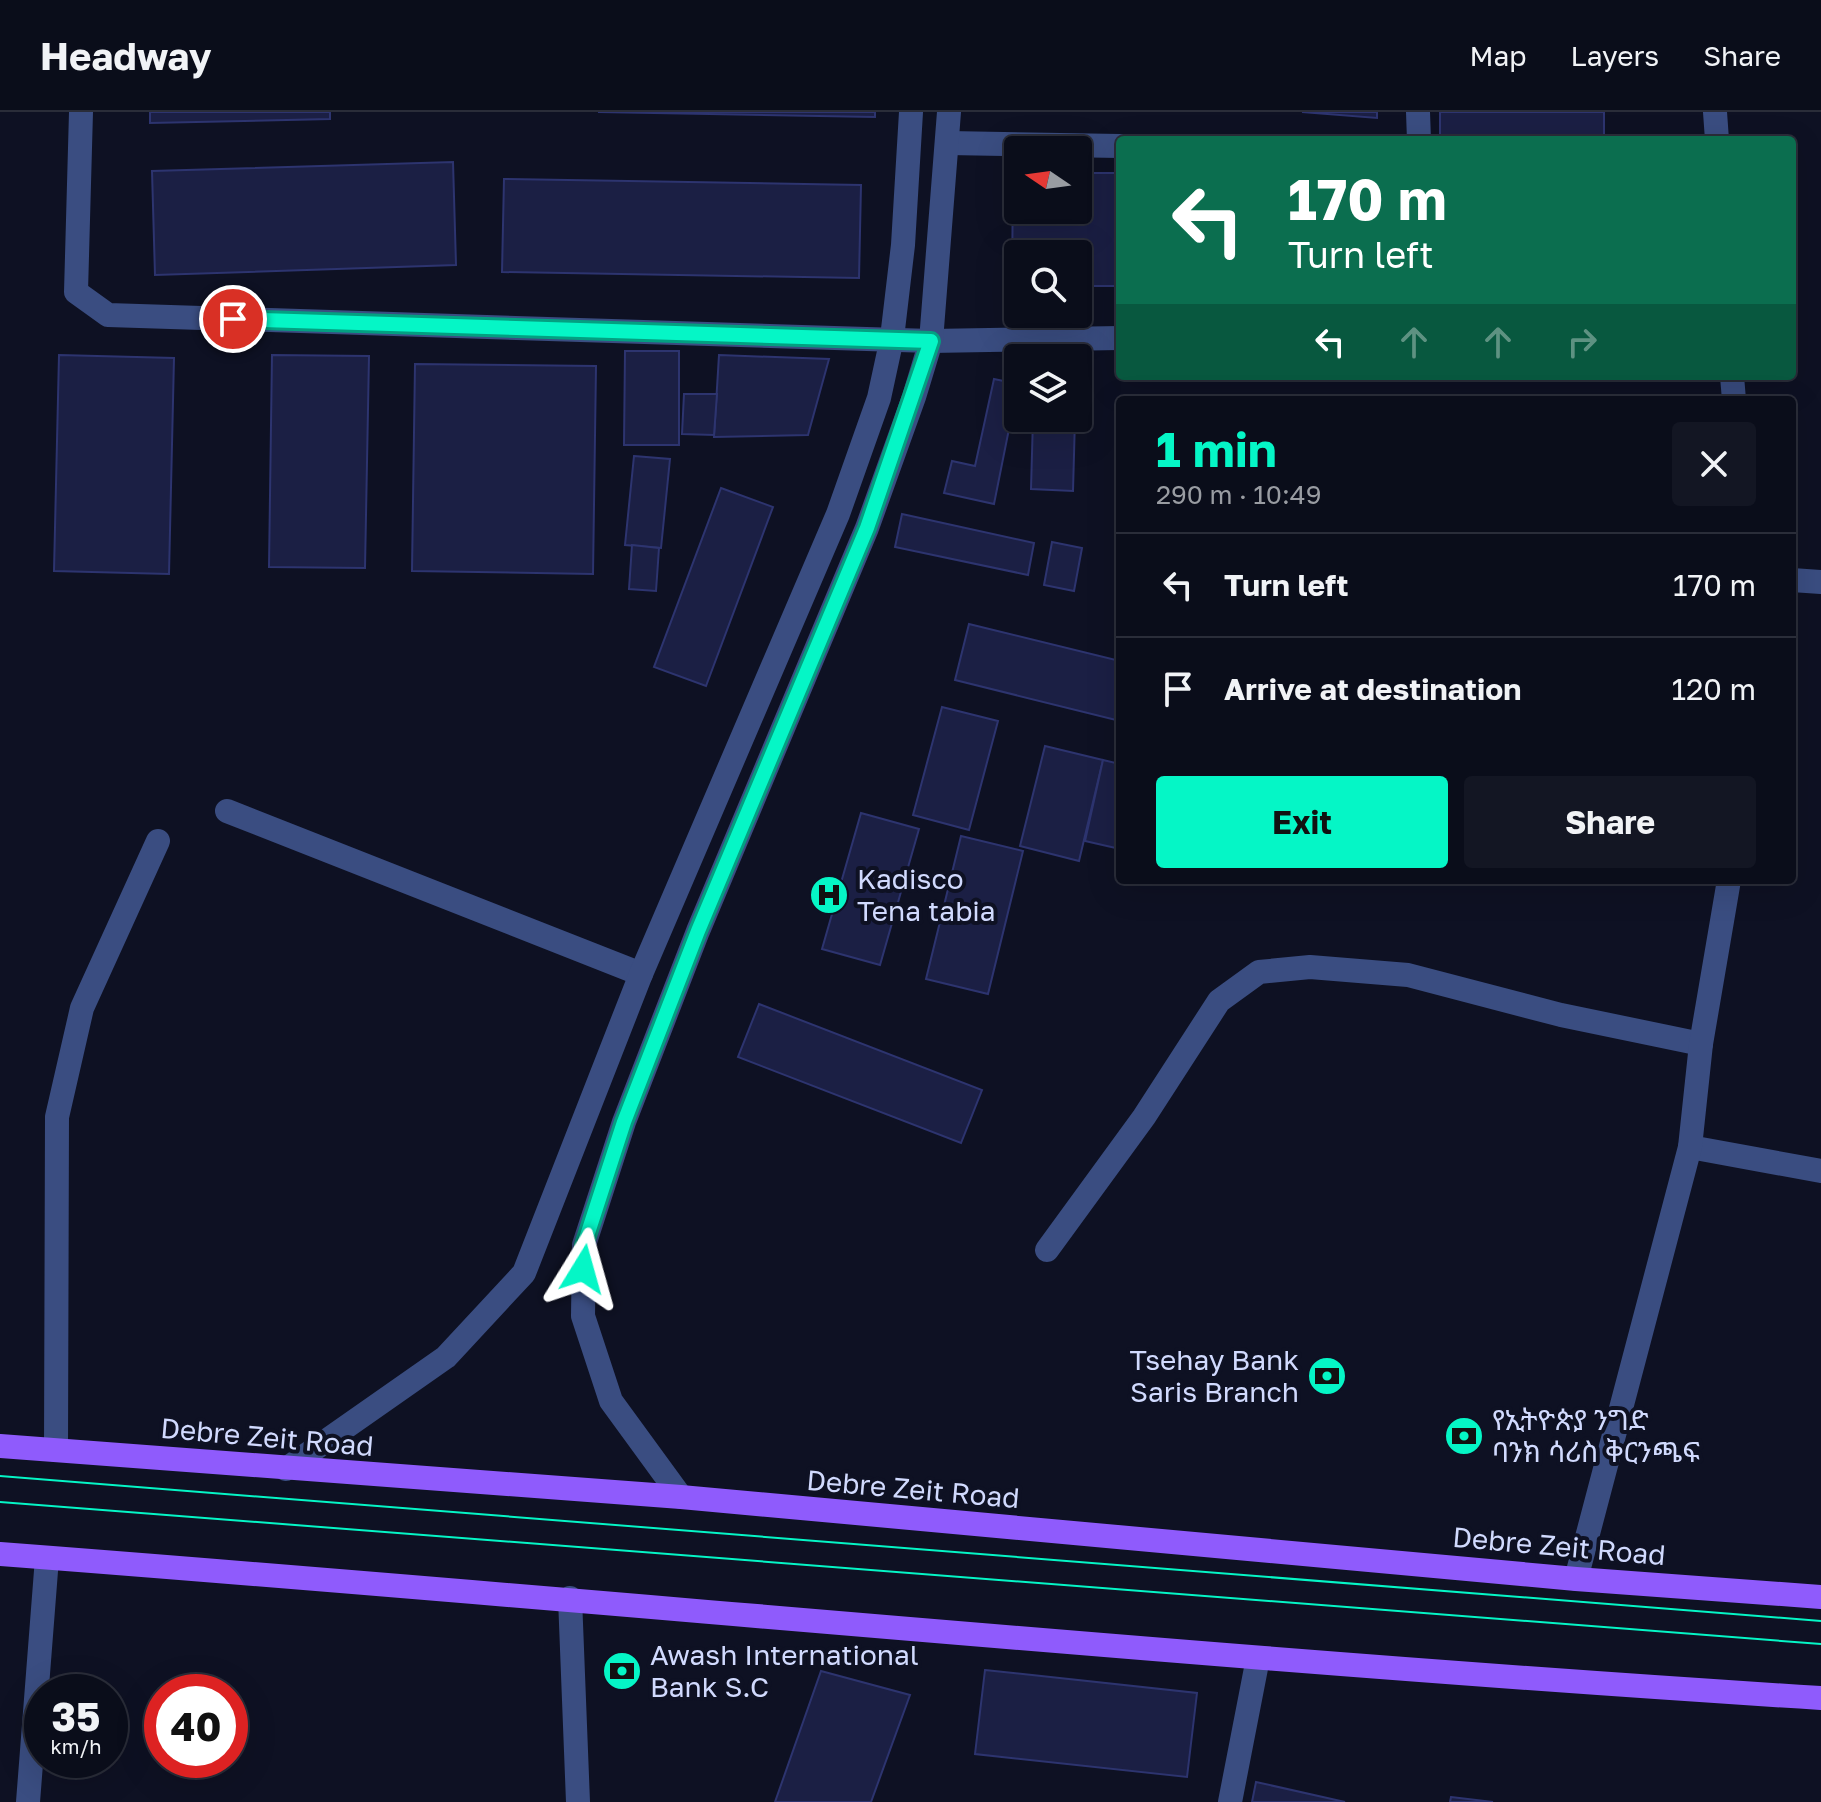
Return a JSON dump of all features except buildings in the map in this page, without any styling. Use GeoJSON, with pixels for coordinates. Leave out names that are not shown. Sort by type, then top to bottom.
{"type":"FeatureCollection","features":[{"type":"Feature","properties":{"kind":"main road","name":"Debre Zeit Road"},"geometry":{"type":"LineString","coordinates":[[0,1446],[681,1497],[1576,1579],[1821,1597]]}},
{"type":"Feature","properties":{"kind":"main road"},"geometry":{"type":"LineString","coordinates":[[0,1554],[570,1598],[1258,1658],[1821,1698]]}},
{"type":"Feature","properties":{"kind":"street"},"geometry":{"type":"LineString","coordinates":[[81,112],[76,292],[108,315],[931,341],[1116,338]]}},
{"type":"Feature","properties":{"kind":"street"},"geometry":{"type":"LineString","coordinates":[[286,1469],[446,1357],[524,1273],[641,974],[838,514],[879,398],[892,338],[903,245],[911,112]]}},
{"type":"Feature","properties":{"kind":"street"},"geometry":{"type":"LineString","coordinates":[[681,1497],[611,1401],[583,1316],[584,1245],[624,1122],[698,931],[867,528],[931,341],[949,112]]}},
{"type":"Feature","properties":{"kind":"street"},"geometry":{"type":"LineString","coordinates":[[1418,112],[1419,136]]}},
{"type":"Feature","properties":{"kind":"street"},"geometry":{"type":"LineString","coordinates":[[1715,112],[1717,136]]}},
{"type":"Feature","properties":{"kind":"street"},"geometry":{"type":"LineString","coordinates":[[948,143],[1116,146]]}},
{"type":"Feature","properties":{"kind":"street"},"geometry":{"type":"LineString","coordinates":[[1796,580],[1821,582]]}},
{"type":"Feature","properties":{"kind":"street"},"geometry":{"type":"LineString","coordinates":[[227,811],[641,974]]}},
{"type":"Feature","properties":{"kind":"street"},"geometry":{"type":"LineString","coordinates":[[56,1450],[57,1117],[82,1008],[158,841]]}},
{"type":"Feature","properties":{"kind":"street"},"geometry":{"type":"LineString","coordinates":[[1576,1579],[1690,1147],[1701,1044],[1728,884]]}},
{"type":"Feature","properties":{"kind":"street"},"geometry":{"type":"LineString","coordinates":[[667,918],[698,931]]}},
{"type":"Feature","properties":{"kind":"street"},"geometry":{"type":"LineString","coordinates":[[1047,1250],[1144,1117],[1219,1001],[1259,972],[1310,967],[1408,975],[1561,1015],[1701,1044]]}},
{"type":"Feature","properties":{"kind":"street"},"geometry":{"type":"LineString","coordinates":[[1690,1147],[1821,1171]]}},
{"type":"Feature","properties":{"kind":"street"},"geometry":{"type":"LineString","coordinates":[[28,1802],[47,1558]]}},
{"type":"Feature","properties":{"kind":"street"},"geometry":{"type":"LineString","coordinates":[[570,1598],[578,1802]]}},
{"type":"Feature","properties":{"kind":"street"},"geometry":{"type":"LineString","coordinates":[[1230,1802],[1258,1658]]}},
{"type":"Feature","properties":{"kind":"tram line"},"geometry":{"type":"LineString","coordinates":[[0,1476],[1821,1621]]}},
{"type":"Feature","properties":{"kind":"tram line"},"geometry":{"type":"LineString","coordinates":[[0,1502],[1821,1644]]}},
{"type":"Feature","properties":{"kind":"place","name":"Kadisco Tena tabia"},"geometry":{"type":"Point","coordinates":[829,895]}},
{"type":"Feature","properties":{"kind":"place","name":"Tsehay Bank Saris Branch"},"geometry":{"type":"Point","coordinates":[1327,1376]}},
{"type":"Feature","properties":{"kind":"place","name":"የኢትዮጵያ ንግድ ባንክ ሳሪስ ቅርንጫፍ"},"geometry":{"type":"Point","coordinates":[1464,1436]}},
{"type":"Feature","properties":{"kind":"place","name":"Awash International Bank S.C"},"geometry":{"type":"Point","coordinates":[622,1671]}},
{"type":"Feature","properties":{"kind":"route"},"geometry":{"type":"LineString","coordinates":[[233,319],[931,341],[867,528],[698,931],[624,1122],[584,1245],[583,1269]]}}]}
